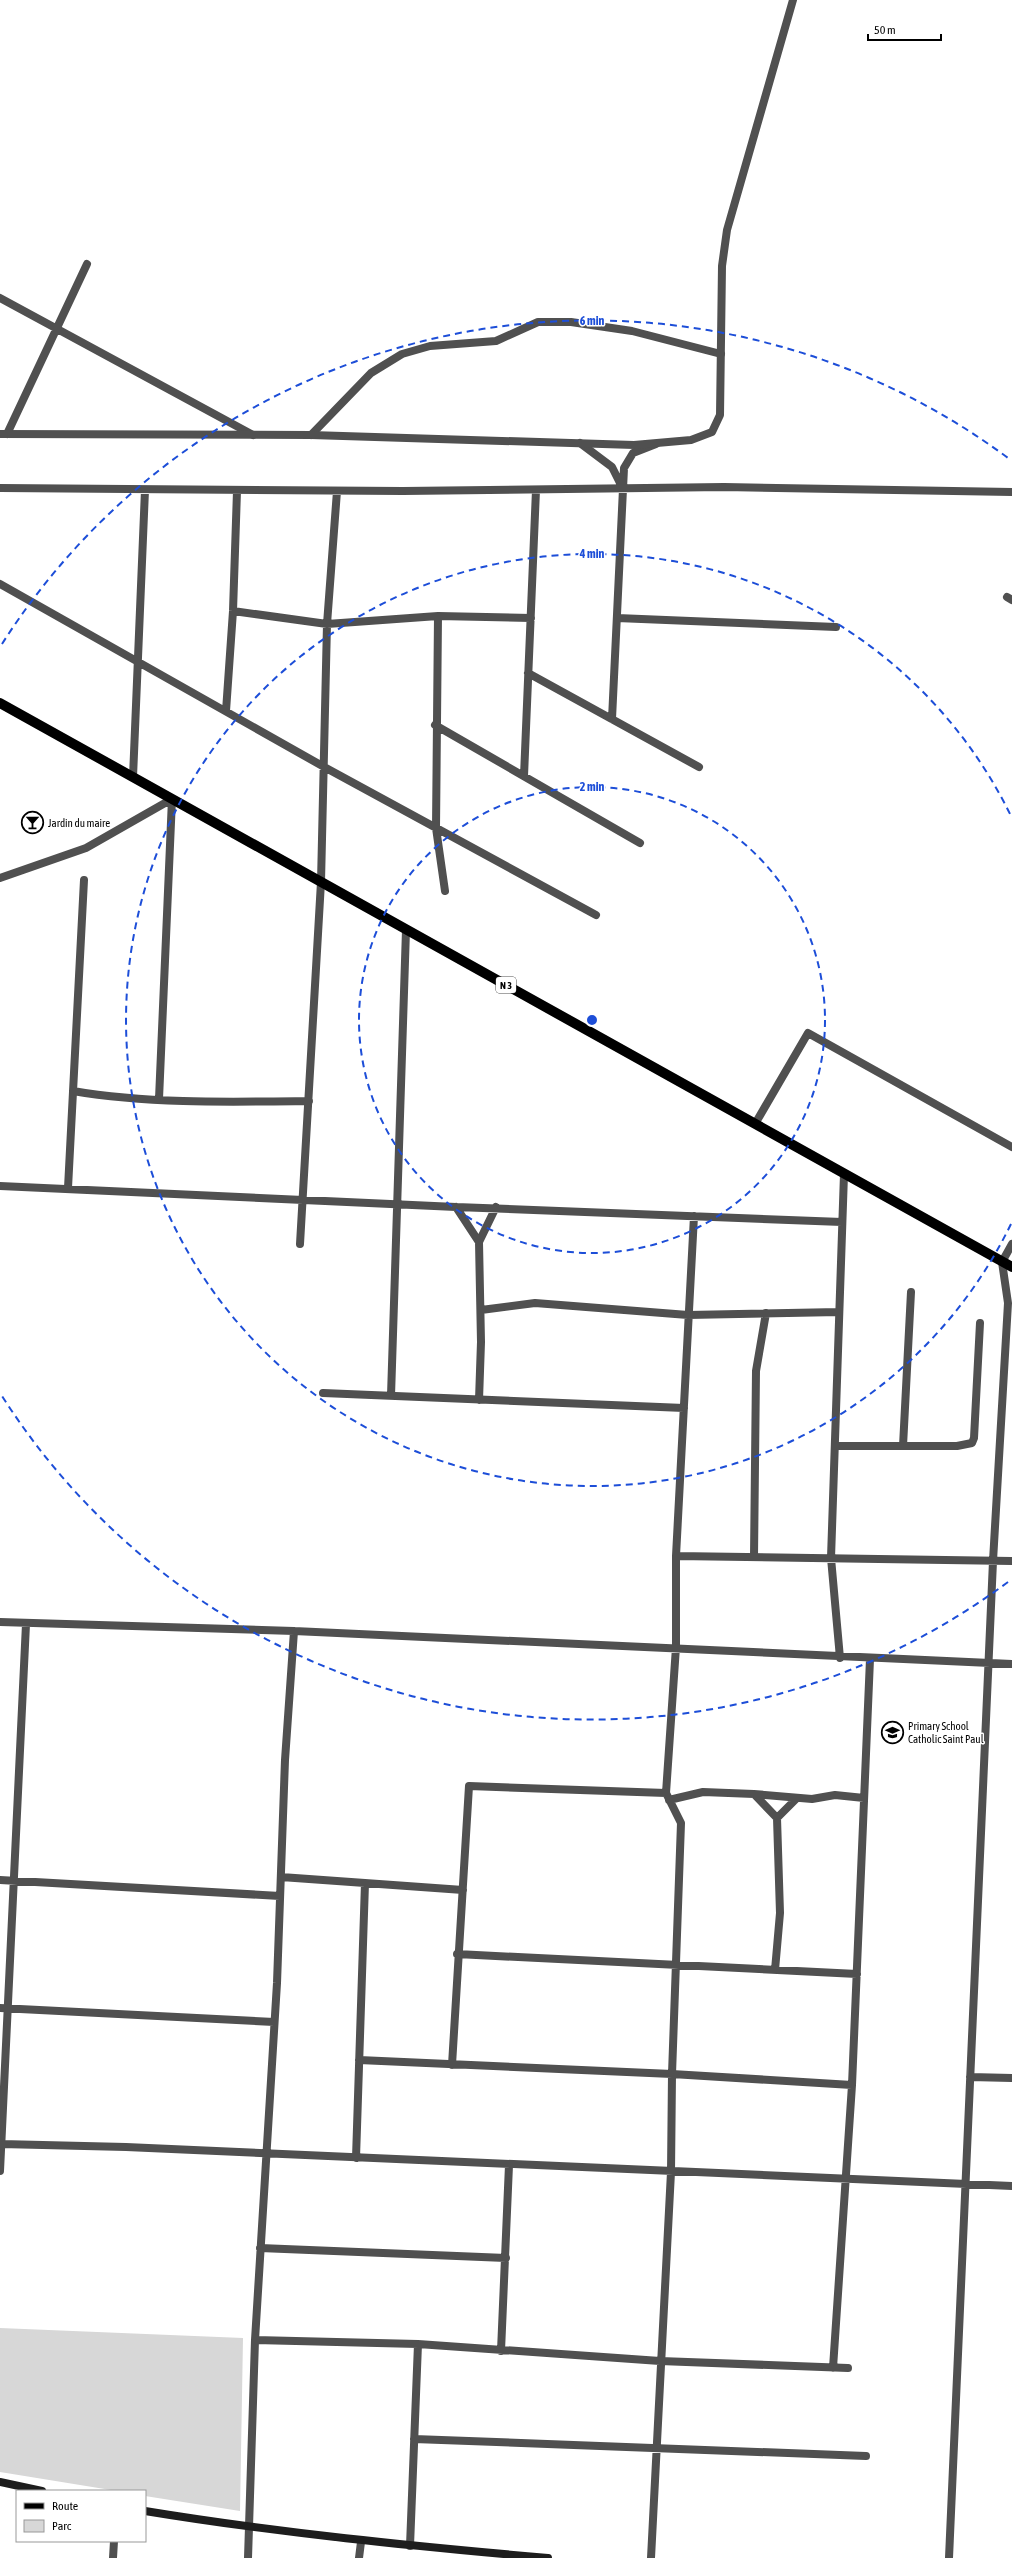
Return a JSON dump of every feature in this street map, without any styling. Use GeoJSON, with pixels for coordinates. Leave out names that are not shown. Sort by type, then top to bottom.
{"type":"FeatureCollection","features":[{"type":"Feature","properties":{"kind":"main road","name":"N 3"},"geometry":{"type":"LineString","coordinates":[[0,703],[1012,1267]]}},
{"type":"Feature","properties":{"kind":"main road"},"geometry":{"type":"LineString","coordinates":[[0,2482],[37,2490]]}},
{"type":"Feature","properties":{"kind":"main road"},"geometry":{"type":"LineString","coordinates":[[146,2511],[250,2528],[361,2542],[548,2558]]}},
{"type":"Feature","properties":{"kind":"street"},"geometry":{"type":"LineString","coordinates":[[87,264],[4,434],[311,435],[656,444],[691,440],[712,432],[720,415],[722,266],[727,230],[768,80],[793,0]]}},
{"type":"Feature","properties":{"kind":"street"},"geometry":{"type":"LineString","coordinates":[[0,298],[253,435]]}},
{"type":"Feature","properties":{"kind":"street"},"geometry":{"type":"LineString","coordinates":[[311,435],[371,373],[402,354],[430,346],[496,341],[538,322],[571,322],[632,331],[721,354]]}},
{"type":"Feature","properties":{"kind":"street"},"geometry":{"type":"LineString","coordinates":[[580,443],[612,467],[618,476],[622,490]]}},
{"type":"Feature","properties":{"kind":"street"},"geometry":{"type":"LineString","coordinates":[[612,719],[624,468],[629,457],[656,444]]}},
{"type":"Feature","properties":{"kind":"street"},"geometry":{"type":"LineString","coordinates":[[0,488],[337,491],[622,490],[724,487],[1012,492]]}},
{"type":"Feature","properties":{"kind":"street"},"geometry":{"type":"LineString","coordinates":[[133,777],[145,490]]}},
{"type":"Feature","properties":{"kind":"street"},"geometry":{"type":"LineString","coordinates":[[226,711],[233,611],[236,490]]}},
{"type":"Feature","properties":{"kind":"street"},"geometry":{"type":"LineString","coordinates":[[524,776],[536,490]]}},
{"type":"Feature","properties":{"kind":"street"},"geometry":{"type":"LineString","coordinates":[[300,1244],[321,882],[326,768],[327,624],[337,491]]}},
{"type":"Feature","properties":{"kind":"street"},"geometry":{"type":"LineString","coordinates":[[0,584],[138,660],[326,768],[596,915]]}},
{"type":"Feature","properties":{"kind":"street"},"geometry":{"type":"LineString","coordinates":[[233,611],[327,624],[438,616],[531,618]]}},
{"type":"Feature","properties":{"kind":"street"},"geometry":{"type":"LineString","coordinates":[[438,616],[435,725],[436,828],[445,891]]}},
{"type":"Feature","properties":{"kind":"street"},"geometry":{"type":"LineString","coordinates":[[617,618],[836,627]]}},
{"type":"Feature","properties":{"kind":"street"},"geometry":{"type":"LineString","coordinates":[[528,673],[699,767]]}},
{"type":"Feature","properties":{"kind":"street"},"geometry":{"type":"LineString","coordinates":[[435,725],[640,843]]}},
{"type":"Feature","properties":{"kind":"street"},"geometry":{"type":"LineString","coordinates":[[0,878],[86,848],[172,799]]}},
{"type":"Feature","properties":{"kind":"street"},"geometry":{"type":"LineString","coordinates":[[158,1098],[172,799]]}},
{"type":"Feature","properties":{"kind":"street"},"geometry":{"type":"LineString","coordinates":[[68,1188],[84,880]]}},
{"type":"Feature","properties":{"kind":"street"},"geometry":{"type":"LineString","coordinates":[[391,1396],[406,930]]}},
{"type":"Feature","properties":{"kind":"street"},"geometry":{"type":"LineString","coordinates":[[755,1124],[808,1033],[1012,1147]]}},
{"type":"Feature","properties":{"kind":"street"},"geometry":{"type":"LineString","coordinates":[[73,1092],[116,1099],[158,1098],[233,1102],[309,1101]]}},
{"type":"Feature","properties":{"kind":"street"},"geometry":{"type":"LineString","coordinates":[[840,1658],[831,1558],[844,1174]]}},
{"type":"Feature","properties":{"kind":"street"},"geometry":{"type":"LineString","coordinates":[[0,1186],[397,1203],[456,1207],[496,1207],[842,1222]]}},
{"type":"Feature","properties":{"kind":"street"},"geometry":{"type":"LineString","coordinates":[[456,1207],[479,1242]]}},
{"type":"Feature","properties":{"kind":"street"},"geometry":{"type":"LineString","coordinates":[[479,1400],[481,1310],[479,1242],[496,1207]]}},
{"type":"Feature","properties":{"kind":"street"},"geometry":{"type":"LineString","coordinates":[[651,2558],[655,2448],[671,2172],[672,2074],[680,1823],[667,1796],[676,1647],[676,1556],[694,1216]]}},
{"type":"Feature","properties":{"kind":"street"},"geometry":{"type":"LineString","coordinates":[[949,2558],[990,1663],[993,1561],[1008,1303],[1002,1262],[1012,1244]]}},
{"type":"Feature","properties":{"kind":"street"},"geometry":{"type":"LineString","coordinates":[[903,1446],[911,1292]]}},
{"type":"Feature","properties":{"kind":"street"},"geometry":{"type":"LineString","coordinates":[[481,1310],[535,1303],[688,1315],[839,1312]]}},
{"type":"Feature","properties":{"kind":"street"},"geometry":{"type":"LineString","coordinates":[[754,1557],[756,1371],[766,1313]]}},
{"type":"Feature","properties":{"kind":"street"},"geometry":{"type":"LineString","coordinates":[[834,1446],[957,1446],[972,1442],[975,1423],[980,1323]]}},
{"type":"Feature","properties":{"kind":"street"},"geometry":{"type":"LineString","coordinates":[[323,1394],[684,1408]]}},
{"type":"Feature","properties":{"kind":"street"},"geometry":{"type":"LineString","coordinates":[[676,1556],[1012,1561]]}},
{"type":"Feature","properties":{"kind":"street"},"geometry":{"type":"LineString","coordinates":[[0,1622],[26,1624],[294,1631],[676,1647],[840,1658],[1012,1664]]}},
{"type":"Feature","properties":{"kind":"street"},"geometry":{"type":"LineString","coordinates":[[0,2171],[4,2008],[14,1881],[26,1624]]}},
{"type":"Feature","properties":{"kind":"street"},"geometry":{"type":"LineString","coordinates":[[248,2558],[255,2340],[274,2022],[294,1631]]}},
{"type":"Feature","properties":{"kind":"street"},"geometry":{"type":"LineString","coordinates":[[833,2368],[852,2085],[870,1658]]}},
{"type":"Feature","properties":{"kind":"street"},"geometry":{"type":"LineString","coordinates":[[452,2065],[457,1954],[463,1890],[469,1786],[667,1796],[703,1792],[754,1794],[812,1799],[843,1795],[864,1798]]}},
{"type":"Feature","properties":{"kind":"street"},"geometry":{"type":"LineString","coordinates":[[754,1794],[777,1818],[780,1913],[775,1970]]}},
{"type":"Feature","properties":{"kind":"street"},"geometry":{"type":"LineString","coordinates":[[777,1818],[797,1798]]}},
{"type":"Feature","properties":{"kind":"street"},"geometry":{"type":"LineString","coordinates":[[281,1877],[463,1890]]}},
{"type":"Feature","properties":{"kind":"street"},"geometry":{"type":"LineString","coordinates":[[0,1880],[280,1896]]}},
{"type":"Feature","properties":{"kind":"street"},"geometry":{"type":"LineString","coordinates":[[356,2158],[365,1882]]}},
{"type":"Feature","properties":{"kind":"street"},"geometry":{"type":"LineString","coordinates":[[457,1954],[856,1974]]}},
{"type":"Feature","properties":{"kind":"street"},"geometry":{"type":"LineString","coordinates":[[4,2008],[274,2022]]}},
{"type":"Feature","properties":{"kind":"street"},"geometry":{"type":"LineString","coordinates":[[359,2060],[672,2074],[852,2085]]}},
{"type":"Feature","properties":{"kind":"street"},"geometry":{"type":"LineString","coordinates":[[970,2077],[1012,2078]]}},
{"type":"Feature","properties":{"kind":"street"},"geometry":{"type":"LineString","coordinates":[[1,2144],[126,2147],[509,2166],[1012,2186]]}},
{"type":"Feature","properties":{"kind":"street"},"geometry":{"type":"LineString","coordinates":[[501,2351],[509,2166]]}},
{"type":"Feature","properties":{"kind":"street"},"geometry":{"type":"LineString","coordinates":[[260,2248],[506,2258]]}},
{"type":"Feature","properties":{"kind":"street"},"geometry":{"type":"LineString","coordinates":[[255,2340],[418,2344],[660,2361],[848,2368]]}},
{"type":"Feature","properties":{"kind":"street"},"geometry":{"type":"LineString","coordinates":[[410,2546],[418,2344]]}},
{"type":"Feature","properties":{"kind":"street"},"geometry":{"type":"LineString","coordinates":[[414,2438],[866,2456]]}},
{"type":"Feature","properties":{"kind":"street"},"geometry":{"type":"LineString","coordinates":[[113,2558],[114,2542]]}},
{"type":"Feature","properties":{"kind":"street"},"geometry":{"type":"LineString","coordinates":[[359,2558],[361,2542]]}},
{"type":"Feature","properties":{"kind":"green space"},"geometry":{"type":"Polygon","coordinates":[[[0,2328],[243,2338],[240,2511],[146,2496],[146,2490],[111,2490],[0,2472],[0,2328]]]}},
{"type":"Feature","properties":{"kind":"place","name":"Jardin du maire"},"geometry":{"type":"Point","coordinates":[33,823]}},
{"type":"Feature","properties":{"kind":"place","name":"Primary School Catholic Saint Paul"},"geometry":{"type":"Point","coordinates":[892,1732]}}]}
